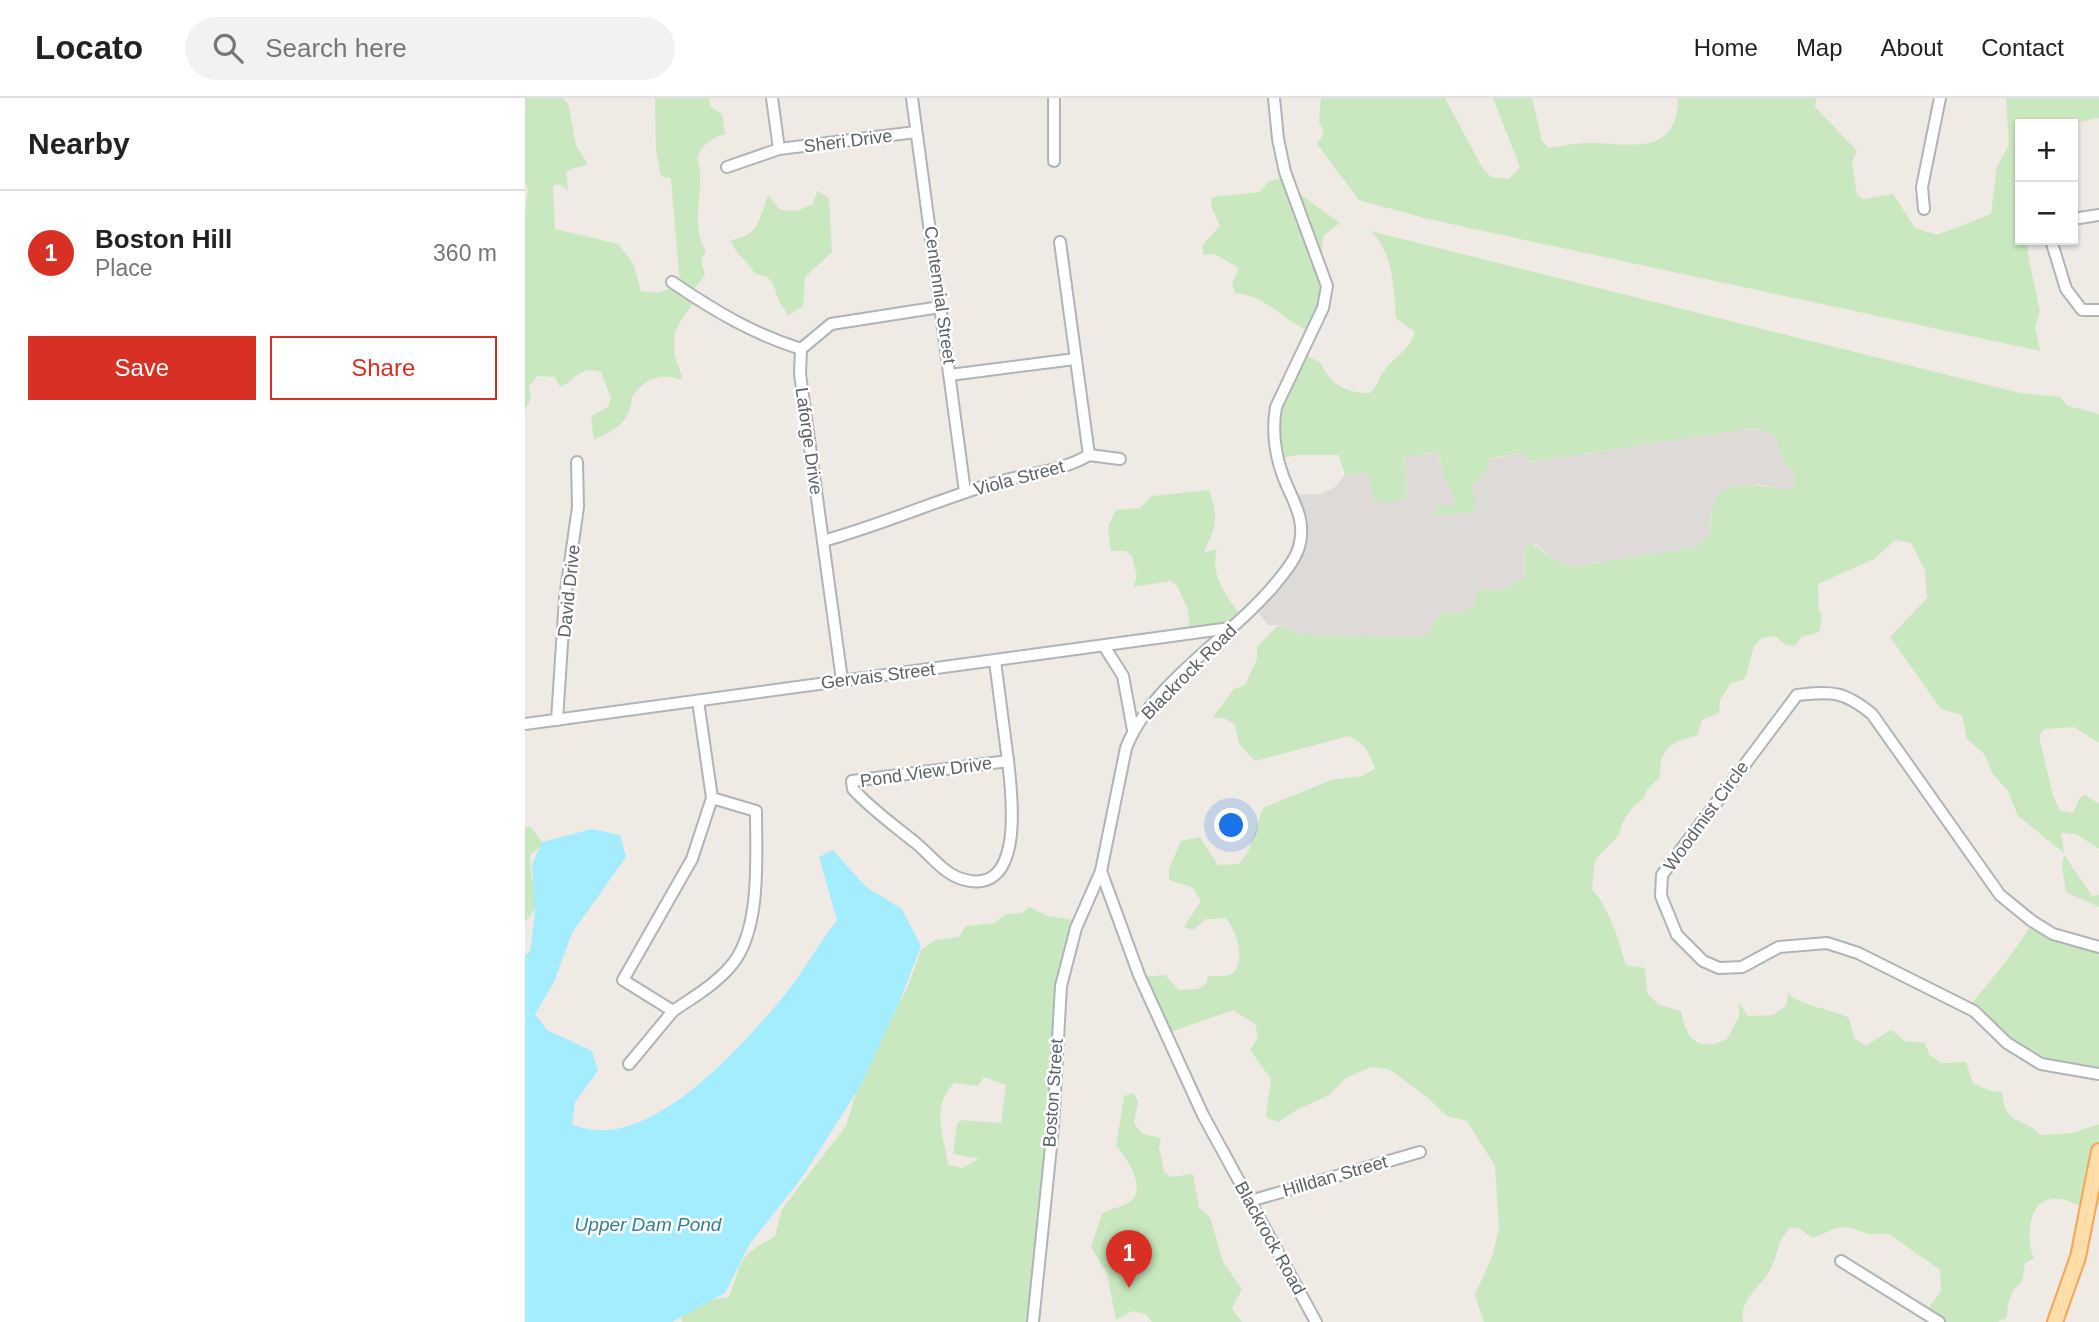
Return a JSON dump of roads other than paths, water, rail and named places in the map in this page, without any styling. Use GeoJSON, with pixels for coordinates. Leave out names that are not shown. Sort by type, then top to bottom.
{"type":"FeatureCollection","features":[{"type":"Feature","properties":{"kind":"main road"},"geometry":{"type":"LineString","coordinates":[[2055,1322],[2094,1204],[2099,1151]]}},
{"type":"Feature","properties":{"kind":"street","name":"Sheri Drive"},"geometry":{"type":"LineString","coordinates":[[772,98],[779,149]]}},
{"type":"Feature","properties":{"kind":"street","name":"Centennial Street"},"geometry":{"type":"LineString","coordinates":[[912,98],[965,492]]}},
{"type":"Feature","properties":{"kind":"street"},"geometry":{"type":"LineString","coordinates":[[1053,98],[1054,161]]}},
{"type":"Feature","properties":{"kind":"street","name":"Blackrock Road"},"geometry":{"type":"LineString","coordinates":[[1274,98],[1285,172],[1327,286],[1324,308],[1276,408],[1273,425],[1279,464],[1300,514],[1299,547],[1289,568],[1262,601],[1198,657],[1133,730],[1126,748],[1101,871],[1157,1016],[1217,1145],[1317,1322]]}},
{"type":"Feature","properties":{"kind":"street"},"geometry":{"type":"LineString","coordinates":[[1924,209],[1922,187],[1940,98]]}},
{"type":"Feature","properties":{"kind":"street","name":"Sheri Drive"},"geometry":{"type":"LineString","coordinates":[[727,167],[779,149],[916,132]]}},
{"type":"Feature","properties":{"kind":"street"},"geometry":{"type":"LineString","coordinates":[[2078,218],[2099,215]]}},
{"type":"Feature","properties":{"kind":"street"},"geometry":{"type":"LineString","coordinates":[[1060,242],[1089,455],[1120,459]]}},
{"type":"Feature","properties":{"kind":"street"},"geometry":{"type":"LineString","coordinates":[[2053,245],[2066,289],[2083,310],[2099,310]]}},
{"type":"Feature","properties":{"kind":"street"},"geometry":{"type":"LineString","coordinates":[[672,282],[719,313],[765,338],[801,349],[831,324],[940,307]]}},
{"type":"Feature","properties":{"kind":"street","name":"Laforge Drive"},"geometry":{"type":"LineString","coordinates":[[801,349],[800,374],[842,680]]}},
{"type":"Feature","properties":{"kind":"street"},"geometry":{"type":"LineString","coordinates":[[950,375],[1075,359]]}},
{"type":"Feature","properties":{"kind":"street","name":"Viola Street"},"geometry":{"type":"LineString","coordinates":[[823,541],[868,528],[965,492],[1075,463],[1089,455]]}},
{"type":"Feature","properties":{"kind":"street","name":"David Drive"},"geometry":{"type":"LineString","coordinates":[[557,720],[565,598],[578,507],[577,462]]}},
{"type":"Feature","properties":{"kind":"street","name":"Gervais Street"},"geometry":{"type":"LineString","coordinates":[[525,724],[1231,628]]}},
{"type":"Feature","properties":{"kind":"street"},"geometry":{"type":"LineString","coordinates":[[1104,646],[1123,676],[1133,730]]}},
{"type":"Feature","properties":{"kind":"street","name":"Pond View Drive"},"geometry":{"type":"LineString","coordinates":[[995,661],[1008,761],[1014,831],[1008,854],[1000,868],[989,877],[973,881],[957,877],[853,789],[852,781],[1008,761]]}},
{"type":"Feature","properties":{"kind":"street","name":"Woodmist Circle"},"geometry":{"type":"LineString","coordinates":[[2099,947],[2053,934],[2000,895],[1872,714],[1852,697],[1839,694],[1797,695],[1662,875],[1661,896],[1677,935],[1703,961],[1719,968],[1742,967],[1779,947],[1827,943],[1870,958],[1974,1011],[2007,1043],[2041,1064],[2099,1074]]}},
{"type":"Feature","properties":{"kind":"street"},"geometry":{"type":"LineString","coordinates":[[673,1011],[623,980],[692,859],[712,798],[698,701]]}},
{"type":"Feature","properties":{"kind":"street"},"geometry":{"type":"LineString","coordinates":[[629,1064],[673,1011],[708,988],[730,967],[743,947],[752,910],[756,811],[712,798]]}},
{"type":"Feature","properties":{"kind":"street","name":"Boston Street"},"geometry":{"type":"LineString","coordinates":[[1033,1322],[1053,1126],[1061,986],[1076,928],[1101,871]]}},
{"type":"Feature","properties":{"kind":"street","name":"Hilldan Street"},"geometry":{"type":"LineString","coordinates":[[1250,1201],[1420,1152]]}},
{"type":"Feature","properties":{"kind":"street"},"geometry":{"type":"LineString","coordinates":[[1841,1261],[1939,1322]]}},
{"type":"Feature","properties":{"kind":"water","name":"Upper Dam Pond"},"geometry":{"type":"Polygon","coordinates":[[[592,829],[620,835],[626,857],[572,933],[554,982],[535,1014],[547,1030],[592,1051],[598,1071],[575,1102],[572,1124],[600,1130],[629,1126],[658,1113],[686,1094],[739,1047],[787,992],[837,920],[819,857],[833,850],[865,886],[902,909],[921,946],[899,1003],[861,1085],[803,1176],[749,1245],[725,1293],[672,1322],[525,1322],[525,955],[530,951],[535,914],[532,864],[542,842],[592,829]]]}},
{"type":"Feature","properties":{"kind":"place","name":"Boston Hill"},"geometry":{"type":"Point","coordinates":[1129,1288]}}]}
